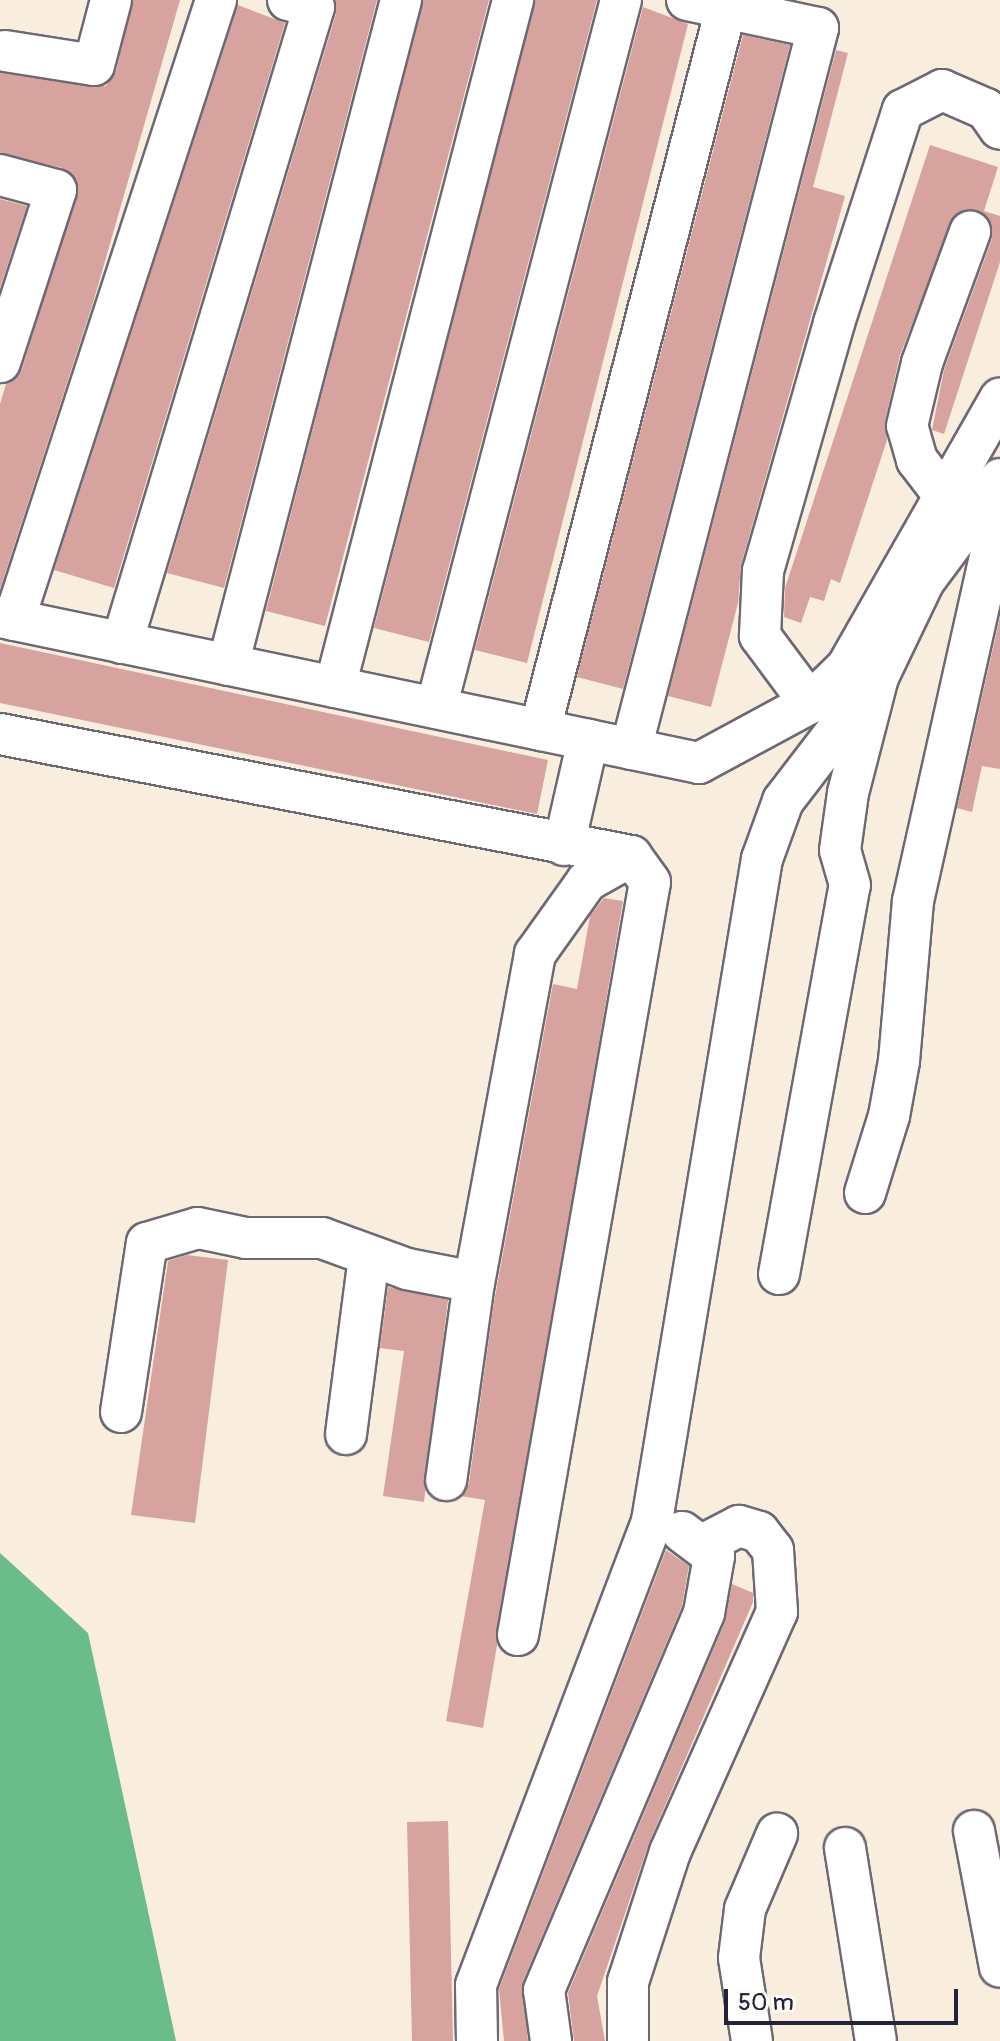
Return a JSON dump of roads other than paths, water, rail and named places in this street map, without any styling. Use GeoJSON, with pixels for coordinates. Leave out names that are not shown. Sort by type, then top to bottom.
{"type":"FeatureCollection","features":[{"type":"Feature","properties":{"kind":"lane"},"geometry":{"type":"LineString","coordinates":[[5,51],[94,65],[111,0]]}},
{"type":"Feature","properties":{"kind":"lane"},"geometry":{"type":"LineString","coordinates":[[216,0],[7,619],[699,763],[810,703],[847,667],[1000,399]]}},
{"type":"Feature","properties":{"kind":"lane"},"geometry":{"type":"LineString","coordinates":[[122,643],[314,7],[288,0]]}},
{"type":"Feature","properties":{"kind":"lane"},"geometry":{"type":"LineString","coordinates":[[228,665],[401,0]]}},
{"type":"Feature","properties":{"kind":"lane"},"geometry":{"type":"LineString","coordinates":[[335,687],[513,0]]}},
{"type":"Feature","properties":{"kind":"lane"},"geometry":{"type":"LineString","coordinates":[[436,708],[621,0]]}},
{"type":"Feature","properties":{"kind":"lane"},"geometry":{"type":"LineString","coordinates":[[631,749],[818,28],[687,0]]}},
{"type":"Feature","properties":{"kind":"lane"},"geometry":{"type":"LineString","coordinates":[[540,730],[726,8]]}},
{"type":"Feature","properties":{"kind":"lane"},"geometry":{"type":"LineString","coordinates":[[810,703],[760,636],[763,571],[834,323],[903,110],[942,90],[986,109],[1000,129]]}},
{"type":"Feature","properties":{"kind":"lane"},"geometry":{"type":"LineString","coordinates":[[0,175],[56,190],[0,362]]}},
{"type":"Feature","properties":{"kind":"lane"},"geometry":{"type":"LineString","coordinates":[[946,498],[917,460],[907,426],[922,363],[970,232]]}},
{"type":"Feature","properties":{"kind":"lane"},"geometry":{"type":"LineString","coordinates":[[779,1274],[850,885],[840,850],[848,793],[878,677],[914,601],[1000,479]]}},
{"type":"Feature","properties":{"kind":"lane"},"geometry":{"type":"LineString","coordinates":[[865,1193],[889,1116],[899,1061],[913,901],[1000,512]]}},
{"type":"Feature","properties":{"kind":"lane"},"geometry":{"type":"LineString","coordinates":[[912,553],[914,601]]}},
{"type":"Feature","properties":{"kind":"lane"},"geometry":{"type":"LineString","coordinates":[[477,2041],[476,1985],[652,1521],[762,859],[783,801],[878,677]]}},
{"type":"Feature","properties":{"kind":"lane"},"geometry":{"type":"LineString","coordinates":[[0,734],[631,856],[650,882],[518,1635]]}},
{"type":"Feature","properties":{"kind":"lane"},"geometry":{"type":"LineString","coordinates":[[564,845],[588,740]]}},
{"type":"Feature","properties":{"kind":"lane"},"geometry":{"type":"LineString","coordinates":[[446,1480],[474,1282],[535,954],[587,881],[631,856]]}},
{"type":"Feature","properties":{"kind":"lane"},"geometry":{"type":"LineString","coordinates":[[121,1412],[147,1243],[198,1228],[246,1238],[322,1238],[369,1257],[474,1282]]}},
{"type":"Feature","properties":{"kind":"lane"},"geometry":{"type":"LineString","coordinates":[[346,1434],[369,1257]]}},
{"type":"Feature","properties":{"kind":"lane"},"geometry":{"type":"LineString","coordinates":[[551,2041],[544,1990],[704,1613],[714,1556],[690,1534],[652,1521]]}},
{"type":"Feature","properties":{"kind":"lane"},"geometry":{"type":"LineString","coordinates":[[628,2041],[628,1982],[670,1852],[777,1612],[773,1550],[759,1532],[739,1526],[702,1545]]}},
{"type":"Feature","properties":{"kind":"lane"},"geometry":{"type":"LineString","coordinates":[[974,1831],[1000,1967]]}},
{"type":"Feature","properties":{"kind":"lane"},"geometry":{"type":"LineString","coordinates":[[752,2041],[739,1958],[745,1909],[777,1834]]}},
{"type":"Feature","properties":{"kind":"lane"},"geometry":{"type":"LineString","coordinates":[[845,1848],[876,2041]]}}]}
